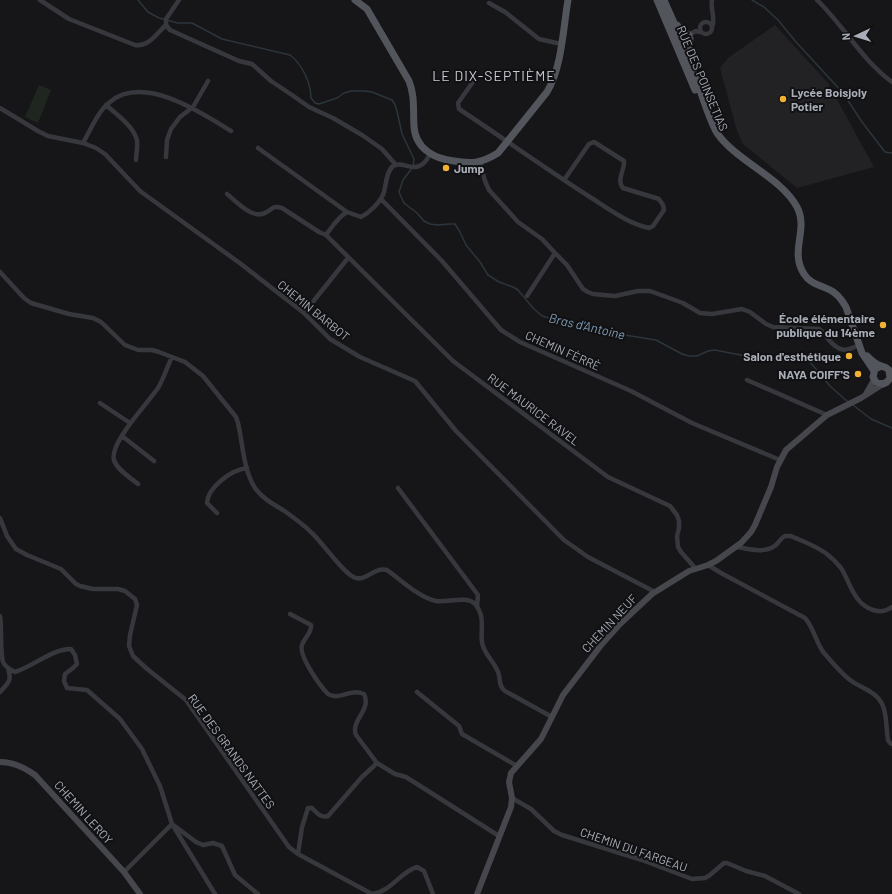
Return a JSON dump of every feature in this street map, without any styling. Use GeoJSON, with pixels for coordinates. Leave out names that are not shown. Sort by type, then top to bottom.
{"type":"FeatureCollection","features":[{"type":"Feature","properties":{"kind":"main road"},"geometry":{"type":"LineString","coordinates":[[355,0],[367,8],[409,81],[414,97],[414,127],[416,136],[421,146],[430,154],[441,159],[480,162],[489,159],[498,153],[552,84],[557,68],[568,0]]}},
{"type":"Feature","properties":{"kind":"main road","name":"RUE DES POINSETIAS"},"geometry":{"type":"LineString","coordinates":[[657,0],[669,18]]}},
{"type":"Feature","properties":{"kind":"main road","name":"RUE DES POINSETIAS"},"geometry":{"type":"LineString","coordinates":[[664,0],[669,18],[712,132],[726,149],[794,202]]}},
{"type":"Feature","properties":{"kind":"main road"},"geometry":{"type":"LineString","coordinates":[[669,18],[690,37],[688,57]]}},
{"type":"Feature","properties":{"kind":"main road","name":"RUE DES POINSETIAS"},"geometry":{"type":"LineString","coordinates":[[679,42],[688,57],[696,82],[718,133],[728,145],[783,189],[794,202],[799,212],[802,225],[797,252],[799,265],[805,276],[813,283],[830,290],[842,300],[846,307],[862,354],[874,371]]}},
{"type":"Feature","properties":{"kind":"main road","name":"RUE DES POINSETIAS"},"geometry":{"type":"LineString","coordinates":[[860,346],[872,361],[889,371]]}},
{"type":"Feature","properties":{"kind":"main road"},"geometry":{"type":"LineString","coordinates":[[877,368],[889,371],[889,380],[883,384],[874,380],[874,371],[877,368]]}},
{"type":"Feature","properties":{"kind":"main road","name":"CHEMIN NEUF"},"geometry":{"type":"LineString","coordinates":[[865,395],[874,380]]}},
{"type":"Feature","properties":{"kind":"main road","name":"CHEMIN NEUF"},"geometry":{"type":"LineString","coordinates":[[477,894],[510,807],[512,798],[509,777],[541,739],[563,695],[589,660],[620,624],[656,592],[689,571],[708,565],[737,547],[755,526],[772,487],[780,460],[786,450],[827,416],[883,384]]}},
{"type":"Feature","properties":{"kind":"main road","name":"CHEMIN LEROY"},"geometry":{"type":"LineString","coordinates":[[0,762],[21,766],[35,774],[124,872],[140,894]]}},
{"type":"Feature","properties":{"kind":"street"},"geometry":{"type":"LineString","coordinates":[[40,0],[69,19],[135,45],[147,43],[166,25]]}},
{"type":"Feature","properties":{"kind":"street"},"geometry":{"type":"LineString","coordinates":[[179,0],[166,19],[166,25],[170,30],[239,61],[252,64],[271,81],[292,95],[362,135],[382,149],[396,165],[419,167],[424,164],[430,154]]}},
{"type":"Feature","properties":{"kind":"street"},"geometry":{"type":"LineString","coordinates":[[679,42],[700,32],[709,34],[714,24],[712,0]]}},
{"type":"Feature","properties":{"kind":"street"},"geometry":{"type":"LineString","coordinates":[[817,0],[841,26],[871,65],[892,82]]}},
{"type":"Feature","properties":{"kind":"street"},"geometry":{"type":"LineString","coordinates":[[489,3],[505,12],[538,39],[561,44]]}},
{"type":"Feature","properties":{"kind":"street"},"geometry":{"type":"LineString","coordinates":[[700,32],[701,25],[710,17],[712,11]]}},
{"type":"Feature","properties":{"kind":"street"},"geometry":{"type":"LineString","coordinates":[[706,22],[712,27]]}},
{"type":"Feature","properties":{"kind":"street"},"geometry":{"type":"LineString","coordinates":[[475,79],[458,102],[459,109],[564,180],[625,219],[640,226],[649,228],[653,226],[664,210],[659,199],[623,188],[620,182],[625,165],[624,161],[594,142],[588,144],[564,180]]}},
{"type":"Feature","properties":{"kind":"street"},"geometry":{"type":"LineString","coordinates":[[166,157],[167,140],[171,129],[180,117],[193,107],[208,81]]}},
{"type":"Feature","properties":{"kind":"street"},"geometry":{"type":"LineString","coordinates":[[83,143],[106,105],[119,95],[130,92],[143,91],[193,107],[231,131]]}},
{"type":"Feature","properties":{"kind":"street"},"geometry":{"type":"LineString","coordinates":[[106,105],[133,131],[137,140],[136,160]]}},
{"type":"Feature","properties":{"kind":"street","name":"CHEMIN BARBOT"},"geometry":{"type":"LineString","coordinates":[[0,108],[48,136],[83,143],[96,148],[105,154],[140,191],[241,264],[304,313],[330,339],[360,357],[415,381],[456,431],[553,530],[576,549],[656,592]]}},
{"type":"Feature","properties":{"kind":"street"},"geometry":{"type":"LineString","coordinates":[[258,148],[347,212],[361,217],[366,215],[381,198],[390,171],[396,165]]}},
{"type":"Feature","properties":{"kind":"street"},"geometry":{"type":"LineString","coordinates":[[480,162],[485,181],[490,190],[518,222],[542,239],[567,265],[583,289],[593,294],[615,296],[638,291],[650,291],[683,304],[700,313],[712,314],[742,309],[750,312],[766,324],[773,327],[819,329],[841,350],[860,346]]}},
{"type":"Feature","properties":{"kind":"street","name":"RUE MAURICE RAVEL"},"geometry":{"type":"LineString","coordinates":[[227,194],[251,212],[264,214],[277,206],[282,208],[326,235],[453,361],[608,478],[670,506],[677,515],[679,521],[677,536],[678,547],[696,569]]}},
{"type":"Feature","properties":{"kind":"street","name":"CHEMIN FÈRRÈ"},"geometry":{"type":"LineString","coordinates":[[381,198],[442,261],[506,334],[520,342],[631,390],[692,423],[780,460]]}},
{"type":"Feature","properties":{"kind":"street"},"geometry":{"type":"LineString","coordinates":[[326,235],[340,217],[347,212]]}},
{"type":"Feature","properties":{"kind":"street"},"geometry":{"type":"LineString","coordinates":[[527,296],[555,253]]}},
{"type":"Feature","properties":{"kind":"street"},"geometry":{"type":"LineString","coordinates":[[304,313],[348,258]]}},
{"type":"Feature","properties":{"kind":"street"},"geometry":{"type":"LineString","coordinates":[[0,272],[24,298],[31,303],[58,311],[93,318],[101,322],[125,345],[134,349],[152,350],[172,356],[185,362],[203,376],[236,417],[251,480],[259,493],[265,499],[297,520],[312,533],[353,577],[358,579],[365,578],[375,570],[387,570],[428,598],[439,601],[468,600],[474,602],[480,613],[483,624],[481,638],[482,646],[498,672],[501,687],[505,691],[552,717]]}},
{"type":"Feature","properties":{"kind":"street"},"geometry":{"type":"LineString","coordinates":[[138,484],[116,466],[114,461],[114,452],[130,423],[158,387],[172,356]]}},
{"type":"Feature","properties":{"kind":"street"},"geometry":{"type":"LineString","coordinates":[[747,380],[827,416]]}},
{"type":"Feature","properties":{"kind":"street"},"geometry":{"type":"LineString","coordinates":[[100,403],[130,423]]}},
{"type":"Feature","properties":{"kind":"street"},"geometry":{"type":"LineString","coordinates":[[122,436],[154,461]]}},
{"type":"Feature","properties":{"kind":"street"},"geometry":{"type":"LineString","coordinates":[[217,513],[208,504],[209,495],[229,474],[239,469],[247,468]]}},
{"type":"Feature","properties":{"kind":"street"},"geometry":{"type":"LineString","coordinates":[[398,488],[478,595],[477,607]]}},
{"type":"Feature","properties":{"kind":"street","name":"RUE DES GRANDS NATTES"},"geometry":{"type":"LineString","coordinates":[[0,518],[7,536],[16,549],[61,569],[80,586],[93,589],[118,589],[125,591],[135,599],[137,605],[129,646],[134,656],[146,668],[186,700],[289,847],[298,854],[372,894],[381,892],[412,869],[418,868],[424,871],[433,894]]}},
{"type":"Feature","properties":{"kind":"street"},"geometry":{"type":"LineString","coordinates":[[737,547],[764,550],[771,548],[785,536],[792,536],[826,554],[840,567],[857,598],[866,606],[881,612],[888,611],[892,607]]}},
{"type":"Feature","properties":{"kind":"street"},"geometry":{"type":"LineString","coordinates":[[708,565],[805,618],[824,653],[847,677],[878,697],[884,708],[888,740],[892,744]]}},
{"type":"Feature","properties":{"kind":"street"},"geometry":{"type":"LineString","coordinates":[[290,614],[311,625],[310,633],[302,643],[302,653],[328,694],[335,697],[353,692],[364,694],[366,702],[365,707],[354,731],[377,763],[395,774],[406,777],[499,836]]}},
{"type":"Feature","properties":{"kind":"street"},"geometry":{"type":"LineString","coordinates":[[0,616],[1,656],[3,663],[8,668],[16,672],[23,670],[62,649],[71,649],[75,654],[77,664],[64,674],[64,681],[67,688],[86,690],[120,719],[142,749],[160,786],[172,824],[215,894]]}},
{"type":"Feature","properties":{"kind":"street"},"geometry":{"type":"LineString","coordinates":[[0,692],[10,681],[8,668]]}},
{"type":"Feature","properties":{"kind":"street"},"geometry":{"type":"LineString","coordinates":[[417,692],[459,726],[462,734],[517,766]]}},
{"type":"Feature","properties":{"kind":"street"},"geometry":{"type":"LineString","coordinates":[[298,854],[302,827],[308,808],[312,808],[320,816],[328,816],[362,777],[377,763]]}},
{"type":"Feature","properties":{"kind":"street","name":"CHEMIN DU FARGEAU"},"geometry":{"type":"LineString","coordinates":[[512,798],[532,809],[554,831],[562,835],[642,860],[692,879],[705,878],[724,863],[728,863],[746,871],[765,876],[799,894]]}},
{"type":"Feature","properties":{"kind":"street"},"geometry":{"type":"LineString","coordinates":[[124,872],[172,824]]}},
{"type":"Feature","properties":{"kind":"street"},"geometry":{"type":"LineString","coordinates":[[172,824],[196,842],[203,845],[213,843],[222,846],[235,876],[258,894]]}},
{"type":"Feature","properties":{"kind":"shaded area","name":"Lycée Boisjoly Potier"},"geometry":{"type":"Polygon","coordinates":[[[775,25],[828,83],[874,167],[797,188],[743,144],[737,131],[720,68],[728,58],[775,25]]]}},
{"type":"Feature","properties":{"kind":"shaded area"},"geometry":{"type":"Polygon","coordinates":[[[39,85],[51,90],[38,123],[25,117],[39,85]]]}},
{"type":"Feature","properties":{"kind":"waterway","name":"Bras d'Antoine"},"geometry":{"type":"LineString","coordinates":[[138,0],[148,12],[159,18],[178,23],[192,23],[222,39],[290,55],[298,63],[305,74],[308,80],[311,98],[315,103],[319,104],[337,98],[344,93],[351,91],[372,92],[392,100],[397,111],[402,134],[414,159],[413,167],[403,180],[399,192],[404,203],[417,213],[424,221],[430,224],[455,224],[466,245],[480,262],[488,275],[499,282],[518,290],[542,316],[593,330],[656,340],[682,354],[689,356],[697,356],[708,351],[715,350],[771,361],[804,359],[810,362],[830,386],[848,402]]}},
{"type":"Feature","properties":{"kind":"waterway"},"geometry":{"type":"LineString","coordinates":[[752,0],[764,7],[778,20],[843,93],[862,122],[885,152],[892,153]]}},
{"type":"Feature","properties":{"kind":"waterway","name":"Bras d'Antoine"},"geometry":{"type":"LineString","coordinates":[[853,405],[871,419],[892,428]]}},
{"type":"Feature","properties":{"kind":"place","name":"Lycée Boisjoly Potier"},"geometry":{"type":"Point","coordinates":[783,99]}},
{"type":"Feature","properties":{"kind":"place","name":"Jump"},"geometry":{"type":"Point","coordinates":[446,168]}},
{"type":"Feature","properties":{"kind":"place","name":"École élémentaire publique du 14ème"},"geometry":{"type":"Point","coordinates":[883,325]}},
{"type":"Feature","properties":{"kind":"place","name":"Salon d'esthétique"},"geometry":{"type":"Point","coordinates":[849,356]}},
{"type":"Feature","properties":{"kind":"place","name":"NAYA COIFF'S"},"geometry":{"type":"Point","coordinates":[858,374]}},
{"type":"Feature","properties":{"kind":"district","name":"LE DIX-SEPTIÈME"},"geometry":{"type":"Point","coordinates":[494,75]}}]}
